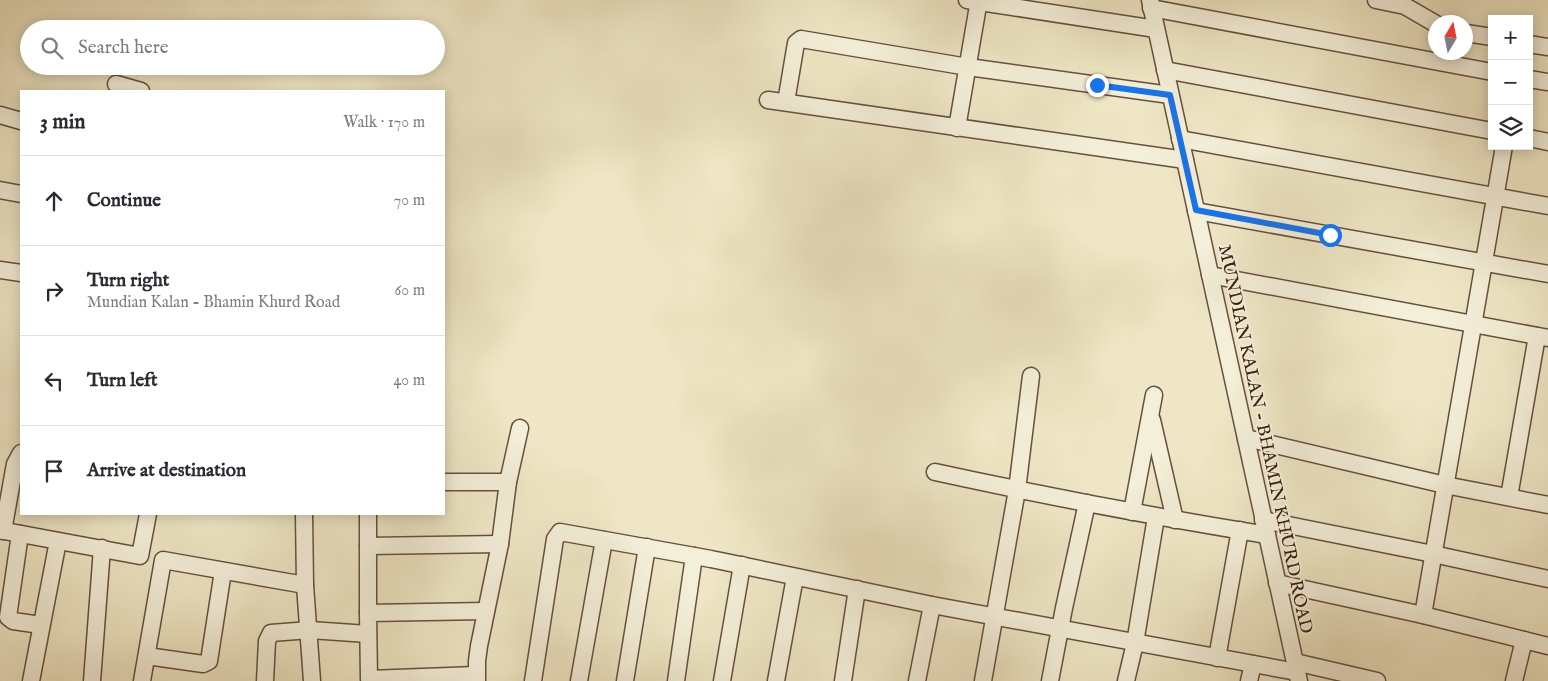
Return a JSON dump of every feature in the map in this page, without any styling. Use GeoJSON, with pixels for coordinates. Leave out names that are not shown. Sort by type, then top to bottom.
{"type":"FeatureCollection","features":[{"type":"Feature","properties":{"kind":"street"},"geometry":{"type":"LineString","coordinates":[[1376,0],[1410,4],[1428,18]]}},
{"type":"Feature","properties":{"kind":"street"},"geometry":{"type":"LineString","coordinates":[[957,128],[968,67],[975,1],[1156,29]]}},
{"type":"Feature","properties":{"kind":"street"},"geometry":{"type":"LineString","coordinates":[[1150,4],[1488,71]]}},
{"type":"Feature","properties":{"kind":"street","name":"MUNDIAN KALAN - BHAMIN KHURD ROAD"},"geometry":{"type":"LineString","coordinates":[[1150,4],[1297,672]]}},
{"type":"Feature","properties":{"kind":"street"},"geometry":{"type":"LineString","coordinates":[[1473,34],[1488,36]]}},
{"type":"Feature","properties":{"kind":"street"},"geometry":{"type":"LineString","coordinates":[[786,102],[796,43],[801,39],[968,67],[1170,95]]}},
{"type":"Feature","properties":{"kind":"street"},"geometry":{"type":"LineString","coordinates":[[1533,45],[1548,47]]}},
{"type":"Feature","properties":{"kind":"street"},"geometry":{"type":"LineString","coordinates":[[1165,70],[1488,130]]}},
{"type":"Feature","properties":{"kind":"street"},"geometry":{"type":"LineString","coordinates":[[1533,80],[1548,82]]}},
{"type":"Feature","properties":{"kind":"street"},"geometry":{"type":"LineString","coordinates":[[116,84],[137,90]]}},
{"type":"Feature","properties":{"kind":"street"},"geometry":{"type":"LineString","coordinates":[[768,100],[1185,160]]}},
{"type":"Feature","properties":{"kind":"street"},"geometry":{"type":"LineString","coordinates":[[0,115],[20,121]]}},
{"type":"Feature","properties":{"kind":"street"},"geometry":{"type":"LineString","coordinates":[[1180,139],[1548,206]]}},
{"type":"Feature","properties":{"kind":"street"},"geometry":{"type":"LineString","coordinates":[[1533,139],[1548,142]]}},
{"type":"Feature","properties":{"kind":"street"},"geometry":{"type":"LineString","coordinates":[[1423,615],[1503,150]]}},
{"type":"Feature","properties":{"kind":"street"},"geometry":{"type":"LineString","coordinates":[[0,190],[20,194]]}},
{"type":"Feature","properties":{"kind":"street"},"geometry":{"type":"LineString","coordinates":[[1196,210],[1548,274]]}},
{"type":"Feature","properties":{"kind":"street"},"geometry":{"type":"LineString","coordinates":[[0,270],[20,274]]}},
{"type":"Feature","properties":{"kind":"street"},"geometry":{"type":"LineString","coordinates":[[1210,275],[1542,337],[1509,497]]}},
{"type":"Feature","properties":{"kind":"street"},"geometry":{"type":"LineString","coordinates":[[983,681],[1017,490],[1031,376]]}},
{"type":"Feature","properties":{"kind":"street"},"geometry":{"type":"LineString","coordinates":[[1132,512],[1154,395]]}},
{"type":"Feature","properties":{"kind":"street"},"geometry":{"type":"LineString","coordinates":[[1151,413],[1175,520]]}},
{"type":"Feature","properties":{"kind":"street"},"geometry":{"type":"LineString","coordinates":[[368,515],[369,680],[477,678],[477,661],[500,544],[508,482],[520,428]]}},
{"type":"Feature","properties":{"kind":"street"},"geometry":{"type":"LineString","coordinates":[[1246,438],[1445,485],[1548,505]]}},
{"type":"Feature","properties":{"kind":"street"},"geometry":{"type":"LineString","coordinates":[[19,459],[1,530],[305,585]]}},
{"type":"Feature","properties":{"kind":"street"},"geometry":{"type":"LineString","coordinates":[[936,472],[1156,517],[1240,530],[1265,527],[1433,554],[1548,580]]}},
{"type":"Feature","properties":{"kind":"street"},"geometry":{"type":"LineString","coordinates":[[445,482],[508,482]]}},
{"type":"Feature","properties":{"kind":"street"},"geometry":{"type":"LineString","coordinates":[[1050,681],[1087,503]]}},
{"type":"Feature","properties":{"kind":"street"},"geometry":{"type":"LineString","coordinates":[[140,556],[148,515]]}},
{"type":"Feature","properties":{"kind":"street"},"geometry":{"type":"LineString","coordinates":[[304,515],[305,585],[310,630],[312,681]]}},
{"type":"Feature","properties":{"kind":"street"},"geometry":{"type":"LineString","coordinates":[[1126,681],[1135,643],[1156,517]]}},
{"type":"Feature","properties":{"kind":"street"},"geometry":{"type":"LineString","coordinates":[[1218,658],[1240,530]]}},
{"type":"Feature","properties":{"kind":"street"},"geometry":{"type":"LineString","coordinates":[[533,681],[556,536],[560,532],[742,565],[1060,630],[1297,672],[1377,681]]}},
{"type":"Feature","properties":{"kind":"street"},"geometry":{"type":"LineString","coordinates":[[20,534],[8,617],[13,621],[41,625]]}},
{"type":"Feature","properties":{"kind":"street"},"geometry":{"type":"LineString","coordinates":[[579,681],[604,540]]}},
{"type":"Feature","properties":{"kind":"street"},"geometry":{"type":"LineString","coordinates":[[31,681],[58,541]]}},
{"type":"Feature","properties":{"kind":"street"},"geometry":{"type":"LineString","coordinates":[[368,546],[500,544]]}},
{"type":"Feature","properties":{"kind":"street"},"geometry":{"type":"LineString","coordinates":[[625,681],[647,547]]}},
{"type":"Feature","properties":{"kind":"street"},"geometry":{"type":"LineString","coordinates":[[92,681],[102,548]]}},
{"type":"Feature","properties":{"kind":"street"},"geometry":{"type":"LineString","coordinates":[[676,681],[694,556]]}},
{"type":"Feature","properties":{"kind":"street"},"geometry":{"type":"LineString","coordinates":[[142,681],[163,560]]}},
{"type":"Feature","properties":{"kind":"street"},"geometry":{"type":"LineString","coordinates":[[722,681],[742,565]]}},
{"type":"Feature","properties":{"kind":"street"},"geometry":{"type":"LineString","coordinates":[[147,656],[203,664],[209,661],[223,571]]}},
{"type":"Feature","properties":{"kind":"street"},"geometry":{"type":"LineString","coordinates":[[776,681],[795,576]]}},
{"type":"Feature","properties":{"kind":"street"},"geometry":{"type":"LineString","coordinates":[[1277,584],[1423,615],[1548,646]]}},
{"type":"Feature","properties":{"kind":"street"},"geometry":{"type":"LineString","coordinates":[[842,681],[857,589]]}},
{"type":"Feature","properties":{"kind":"street"},"geometry":{"type":"LineString","coordinates":[[917,681],[932,605]]}},
{"type":"Feature","properties":{"kind":"street"},"geometry":{"type":"LineString","coordinates":[[368,613],[486,611]]}},
{"type":"Feature","properties":{"kind":"street"},"geometry":{"type":"LineString","coordinates":[[266,681],[267,641],[269,635],[275,632],[310,630],[368,634]]}},
{"type":"Feature","properties":{"kind":"street"},"geometry":{"type":"LineString","coordinates":[[1514,681],[1524,640]]}},
{"type":"Feature","properties":{"kind":"street"},"geometry":{"type":"LineString","coordinates":[[1249,681],[1253,664]]}},
{"type":"Feature","properties":{"kind":"route"},"geometry":{"type":"LineString","coordinates":[[1097,85],[1170,95],[1196,210],[1330,235]]}}]}
